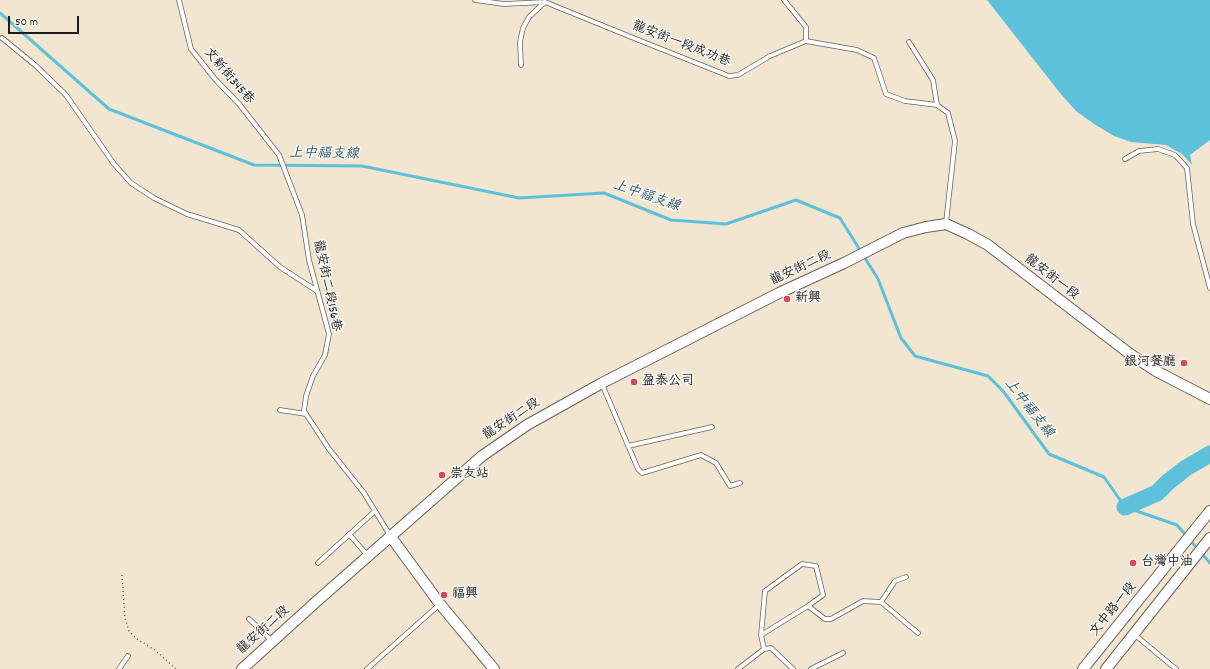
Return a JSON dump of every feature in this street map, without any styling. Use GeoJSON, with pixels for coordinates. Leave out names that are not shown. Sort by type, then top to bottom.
{"type":"FeatureCollection","features":[{"type":"Feature","properties":{"kind":"street","name":"龍安街二段"},"geometry":{"type":"LineString","coordinates":[[242,669],[482,456],[527,425],[602,383],[903,233],[946,224]]}},
{"type":"Feature","properties":{"kind":"street","name":"龍安街一段"},"geometry":{"type":"LineString","coordinates":[[946,224],[988,245],[1130,354],[1156,371],[1210,399]]}},
{"type":"Feature","properties":{"kind":"street","name":"文中路一段"},"geometry":{"type":"LineString","coordinates":[[1083,669],[1210,511]]}},
{"type":"Feature","properties":{"kind":"street"},"geometry":{"type":"LineString","coordinates":[[391,537],[440,604],[494,669]]}},
{"type":"Feature","properties":{"kind":"street"},"geometry":{"type":"LineString","coordinates":[[1106,669],[1210,538]]}},
{"type":"Feature","properties":{"kind":"lane","name":"文新街345巷"},"geometry":{"type":"LineString","coordinates":[[179,0],[191,49],[215,79],[239,104],[280,159],[288,178]]}},
{"type":"Feature","properties":{"kind":"lane","name":"龍安街一段成功巷"},"geometry":{"type":"LineString","coordinates":[[476,0],[504,4],[546,2],[729,76],[738,75],[770,56],[806,41]]}},
{"type":"Feature","properties":{"kind":"lane"},"geometry":{"type":"LineString","coordinates":[[784,0],[806,27],[806,41],[857,50],[874,58],[886,94],[905,101],[937,105],[948,113],[955,141],[946,224]]}},
{"type":"Feature","properties":{"kind":"lane"},"geometry":{"type":"LineString","coordinates":[[521,65],[520,42],[523,28],[529,17],[546,2]]}},
{"type":"Feature","properties":{"kind":"lane"},"geometry":{"type":"LineString","coordinates":[[2,38],[35,65],[66,95],[114,164],[132,183],[154,198],[187,214],[239,230],[280,267],[317,291]]}},
{"type":"Feature","properties":{"kind":"lane"},"geometry":{"type":"LineString","coordinates":[[909,42],[933,80],[937,105]]}},
{"type":"Feature","properties":{"kind":"lane"},"geometry":{"type":"LineString","coordinates":[[1125,159],[1139,151],[1158,149],[1175,155],[1186,168],[1193,224],[1210,288]]}},
{"type":"Feature","properties":{"kind":"lane","name":"龍安街二段156巷"},"geometry":{"type":"LineString","coordinates":[[288,178],[302,215],[309,260],[329,334],[325,355],[313,376],[306,396],[304,411],[306,414]]}},
{"type":"Feature","properties":{"kind":"lane"},"geometry":{"type":"LineString","coordinates":[[602,383],[638,470],[642,473],[701,455],[716,463],[730,486],[740,483]]}},
{"type":"Feature","properties":{"kind":"lane"},"geometry":{"type":"LineString","coordinates":[[280,410],[306,414],[329,449],[364,493],[391,537]]}},
{"type":"Feature","properties":{"kind":"lane"},"geometry":{"type":"LineString","coordinates":[[628,446],[712,427]]}},
{"type":"Feature","properties":{"kind":"lane"},"geometry":{"type":"LineString","coordinates":[[318,563],[375,511]]}},
{"type":"Feature","properties":{"kind":"lane"},"geometry":{"type":"LineString","coordinates":[[349,534],[369,556]]}},
{"type":"Feature","properties":{"kind":"lane"},"geometry":{"type":"LineString","coordinates":[[761,635],[823,595],[816,566],[802,564],[765,591],[761,635],[764,650]]}},
{"type":"Feature","properties":{"kind":"lane"},"geometry":{"type":"LineString","coordinates":[[881,602],[895,581],[906,577]]}},
{"type":"Feature","properties":{"kind":"lane"},"geometry":{"type":"LineString","coordinates":[[808,606],[825,619],[831,619],[863,601],[881,602],[918,633]]}},
{"type":"Feature","properties":{"kind":"lane"},"geometry":{"type":"LineString","coordinates":[[367,669],[440,604]]}},
{"type":"Feature","properties":{"kind":"lane"},"geometry":{"type":"LineString","coordinates":[[250,619],[272,642]]}},
{"type":"Feature","properties":{"kind":"lane"},"geometry":{"type":"LineString","coordinates":[[1134,634],[1176,669]]}},
{"type":"Feature","properties":{"kind":"lane"},"geometry":{"type":"LineString","coordinates":[[738,669],[764,650],[771,648],[793,669]]}},
{"type":"Feature","properties":{"kind":"lane"},"geometry":{"type":"LineString","coordinates":[[811,669],[843,653]]}},
{"type":"Feature","properties":{"kind":"lane"},"geometry":{"type":"LineString","coordinates":[[119,669],[128,656]]}},
{"type":"Feature","properties":{"kind":"path"},"geometry":{"type":"LineString","coordinates":[[122,575],[125,618],[129,631],[137,639],[155,650],[176,669]]}},
{"type":"Feature","properties":{"kind":"water"},"geometry":{"type":"Polygon","coordinates":[[[987,0],[1210,0],[1210,140],[1190,155],[1192,165],[1182,154],[1166,145],[1131,142],[1114,136],[1094,124],[1076,111],[1060,93],[987,0]]]}},
{"type":"Feature","properties":{"kind":"waterway","name":"上中福支線"},"geometry":{"type":"LineString","coordinates":[[0,13],[109,109],[254,165],[362,166],[519,198],[604,193],[671,220],[726,224],[796,200],[840,218],[878,279],[901,338],[915,356],[988,376],[1003,391],[1049,454],[1104,477],[1125,507],[1177,525],[1210,563]]}},
{"type":"Feature","properties":{"kind":"waterway"},"geometry":{"type":"LineString","coordinates":[[1125,507],[1157,493],[1186,468],[1210,454]]}},
{"type":"Feature","properties":{"kind":"place","name":"新興"},"geometry":{"type":"Point","coordinates":[787,299]}},
{"type":"Feature","properties":{"kind":"place","name":"銀河餐廳"},"geometry":{"type":"Point","coordinates":[1184,363]}},
{"type":"Feature","properties":{"kind":"place","name":"盈泰公司"},"geometry":{"type":"Point","coordinates":[634,382]}},
{"type":"Feature","properties":{"kind":"place","name":"崇友站"},"geometry":{"type":"Point","coordinates":[442,475]}},
{"type":"Feature","properties":{"kind":"place","name":"台灣中油"},"geometry":{"type":"Point","coordinates":[1133,563]}},
{"type":"Feature","properties":{"kind":"place","name":"福興"},"geometry":{"type":"Point","coordinates":[444,595]}}]}
